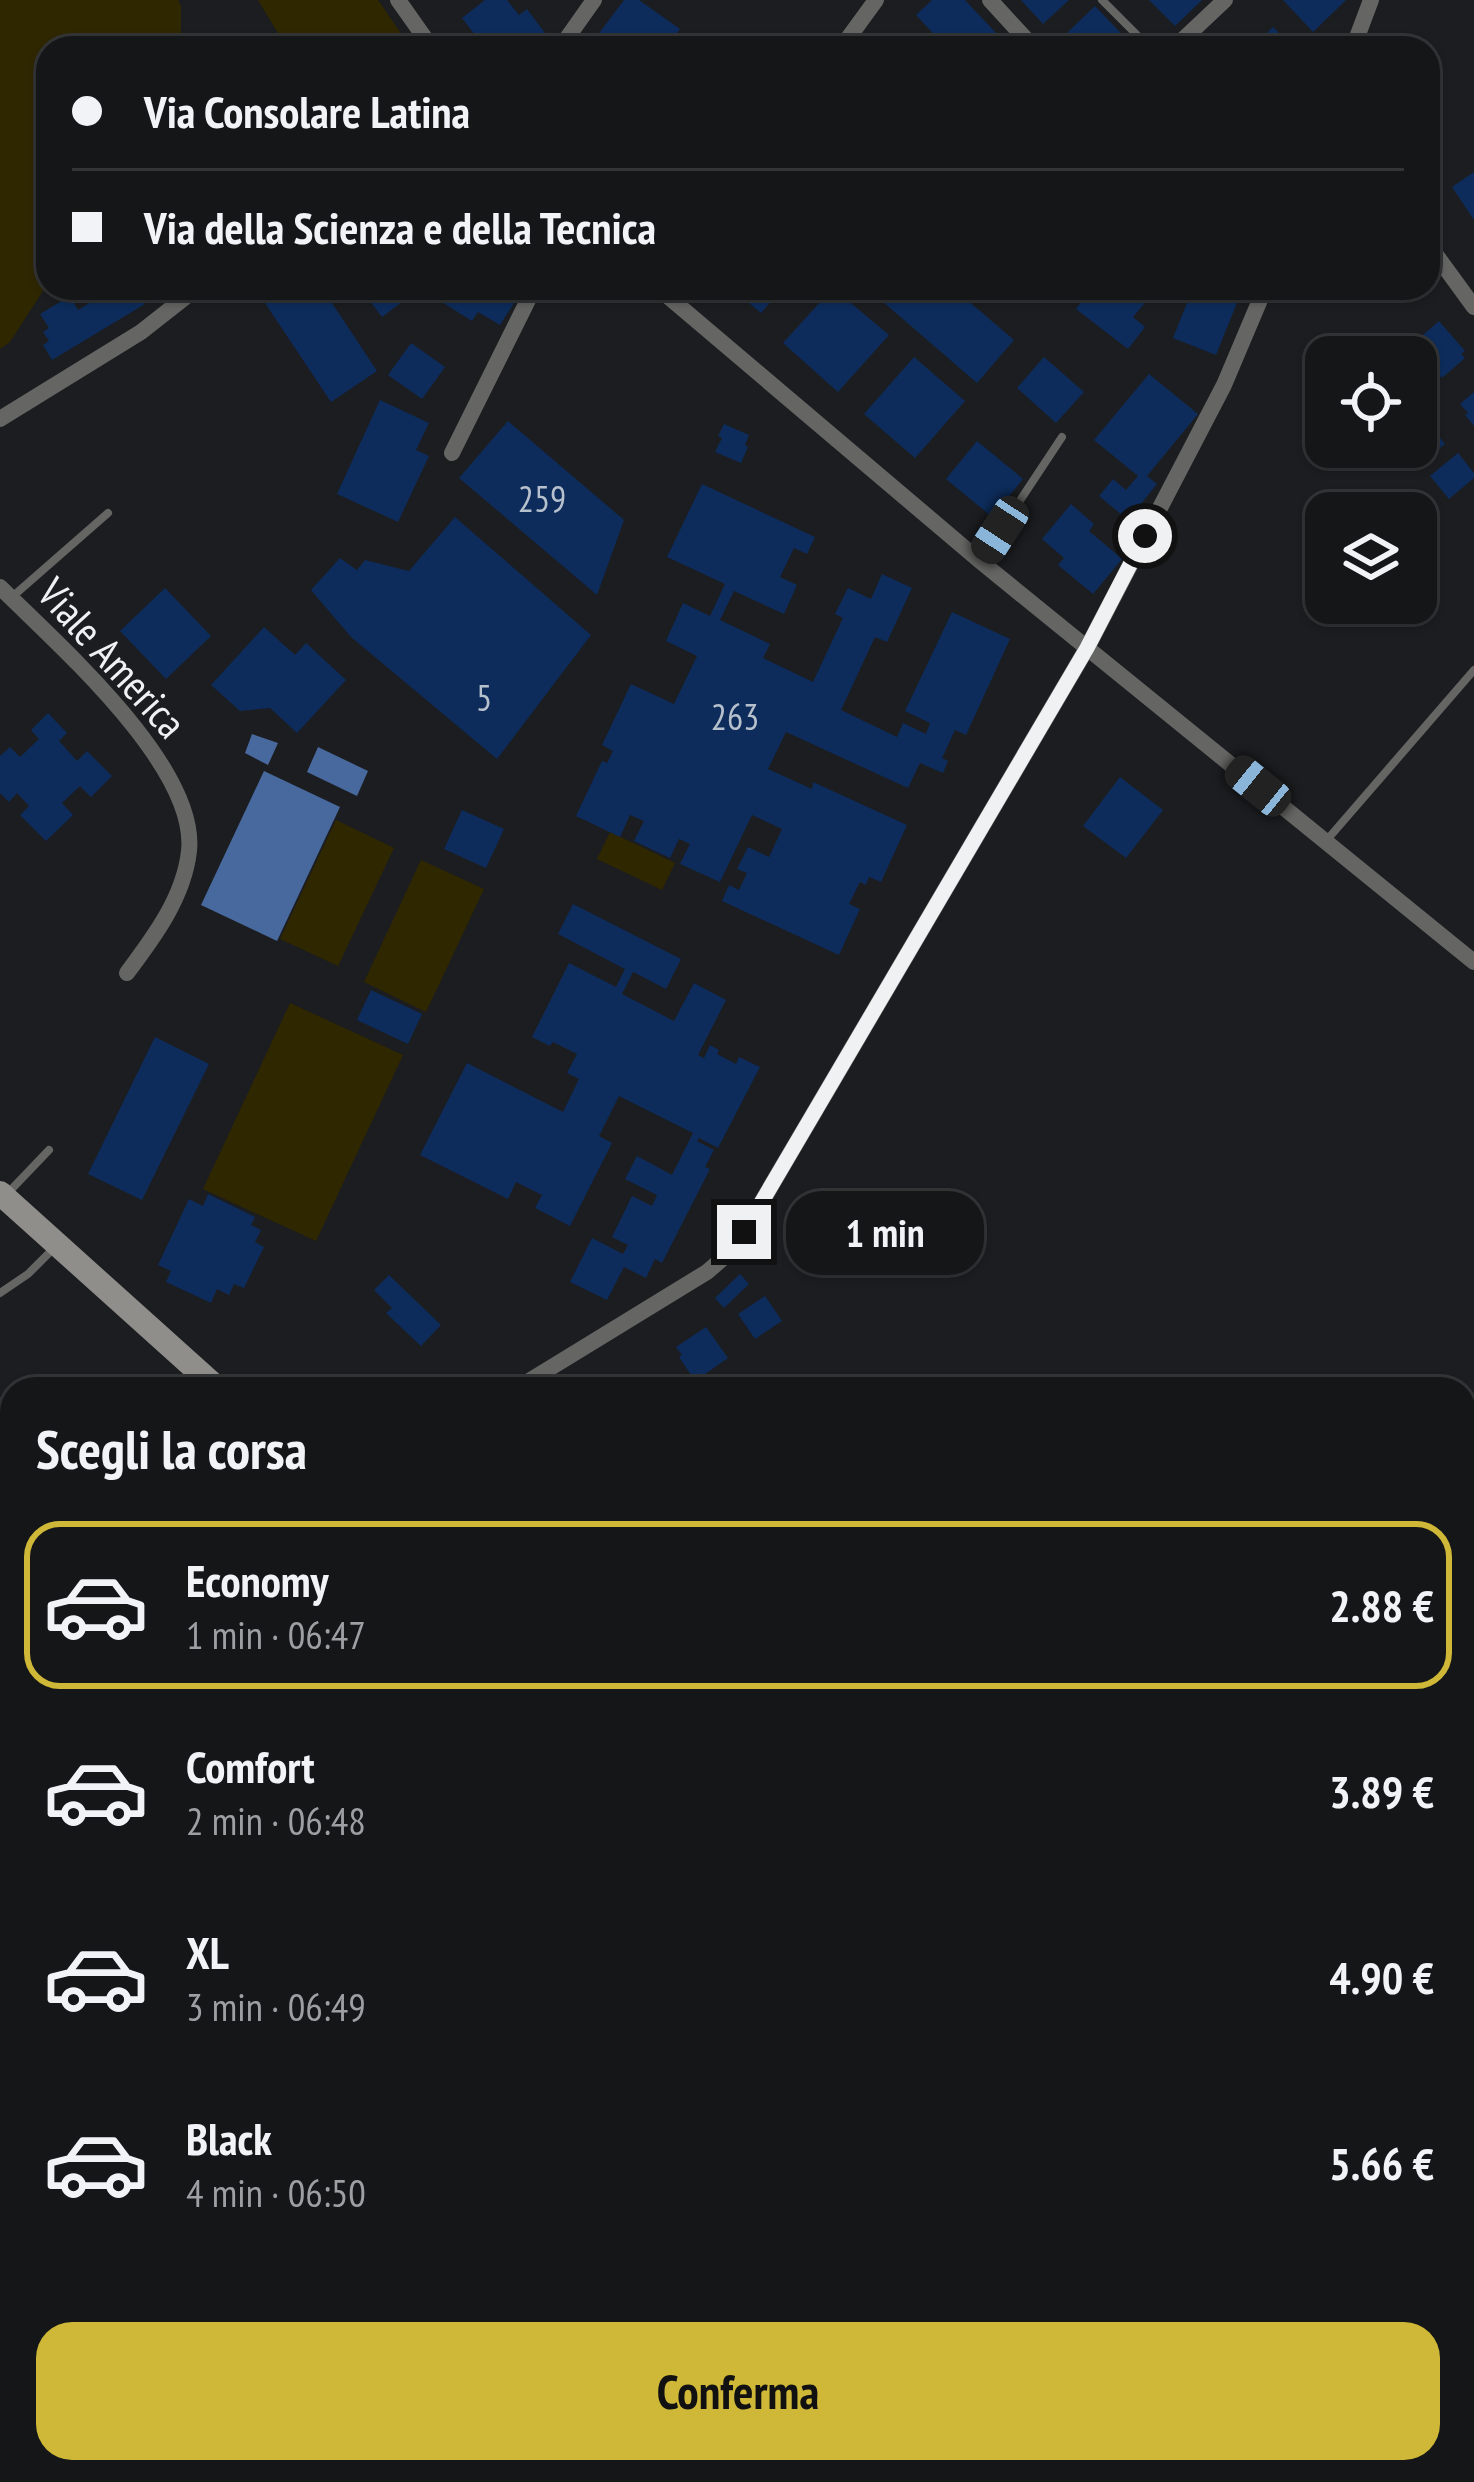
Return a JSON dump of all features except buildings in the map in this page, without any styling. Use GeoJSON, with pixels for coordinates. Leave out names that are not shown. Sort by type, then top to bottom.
{"type":"FeatureCollection","features":[{"type":"Feature","properties":{"kind":"main road"},"geometry":{"type":"LineString","coordinates":[[2,1195],[205,1377]]}},
{"type":"Feature","properties":{"kind":"street"},"geometry":{"type":"LineString","coordinates":[[398,0],[424,36]]}},
{"type":"Feature","properties":{"kind":"street"},"geometry":{"type":"LineString","coordinates":[[568,36],[594,0]]}},
{"type":"Feature","properties":{"kind":"street"},"geometry":{"type":"LineString","coordinates":[[850,36],[876,0]]}},
{"type":"Feature","properties":{"kind":"street"},"geometry":{"type":"LineString","coordinates":[[990,0],[1023,36]]}},
{"type":"Feature","properties":{"kind":"street"},"geometry":{"type":"LineString","coordinates":[[1187,36],[1225,0]]}},
{"type":"Feature","properties":{"kind":"street"},"geometry":{"type":"LineString","coordinates":[[1358,36],[1371,0]]}},
{"type":"Feature","properties":{"kind":"street"},"geometry":{"type":"LineString","coordinates":[[1440,261],[1474,308]]}},
{"type":"Feature","properties":{"kind":"street"},"geometry":{"type":"LineString","coordinates":[[0,419],[141,332],[182,300]]}},
{"type":"Feature","properties":{"kind":"street"},"geometry":{"type":"LineString","coordinates":[[452,453],[528,300]]}},
{"type":"Feature","properties":{"kind":"street"},"geometry":{"type":"LineString","coordinates":[[672,300],[964,549],[1474,962]]}},
{"type":"Feature","properties":{"kind":"street"},"geometry":{"type":"LineString","coordinates":[[536,1377],[716,1265],[744,1232],[1087,648],[1224,386],[1260,300]]}},
{"type":"Feature","properties":{"kind":"street","name":"Viale America"},"geometry":{"type":"LineString","coordinates":[[5,593],[129,722],[163,766],[183,806],[189,827],[184,876],[163,921],[127,973]]}},
{"type":"Feature","properties":{"kind":"lane"},"geometry":{"type":"LineString","coordinates":[[1102,0],[1138,36]]}},
{"type":"Feature","properties":{"kind":"lane"},"geometry":{"type":"LineString","coordinates":[[980,561],[1062,437]]}},
{"type":"Feature","properties":{"kind":"lane"},"geometry":{"type":"LineString","coordinates":[[5,593],[108,513]]}},
{"type":"Feature","properties":{"kind":"lane"},"geometry":{"type":"LineString","coordinates":[[1326,841],[1474,670]]}},
{"type":"Feature","properties":{"kind":"lane"},"geometry":{"type":"LineString","coordinates":[[2,1195],[49,1150]]}},
{"type":"Feature","properties":{"kind":"lane"},"geometry":{"type":"LineString","coordinates":[[0,1293],[28,1274],[58,1243]]}},
{"type":"Feature","properties":{"kind":"shaded area"},"geometry":{"type":"Polygon","coordinates":[[[0,0],[178,0],[181,36],[36,36],[37,300],[10,342],[0,349],[0,0]]]}},
{"type":"Feature","properties":{"kind":"shaded area"},"geometry":{"type":"Polygon","coordinates":[[[258,0],[378,0],[403,36],[280,36],[258,0]]]}},
{"type":"Feature","properties":{"kind":"shaded area"},"geometry":{"type":"Polygon","coordinates":[[[336,820],[394,848],[338,966],[280,939],[336,820]]]}},
{"type":"Feature","properties":{"kind":"shaded area"},"geometry":{"type":"Polygon","coordinates":[[[610,832],[675,863],[662,890],[597,859],[610,832]]]}},
{"type":"Feature","properties":{"kind":"shaded area"},"geometry":{"type":"Polygon","coordinates":[[[421,860],[484,889],[426,1012],[364,982],[421,860]]]}},
{"type":"Feature","properties":{"kind":"shaded area"},"geometry":{"type":"Polygon","coordinates":[[[290,1003],[403,1055],[316,1241],[203,1189],[290,1003]]]}},
{"type":"Feature","properties":{"kind":"water"},"geometry":{"type":"Polygon","coordinates":[[[252,734],[278,743],[268,765],[245,753],[252,734]]]}},
{"type":"Feature","properties":{"kind":"water"},"geometry":{"type":"Polygon","coordinates":[[[318,747],[368,771],[357,796],[307,772],[318,747]]]}},
{"type":"Feature","properties":{"kind":"water"},"geometry":{"type":"Polygon","coordinates":[[[264,771],[340,807],[277,941],[201,905],[264,771]]]}},
{"type":"Feature","properties":{"kind":"route"},"geometry":{"type":"LineString","coordinates":[[744,1232],[1087,648],[1145,536]]}}]}
